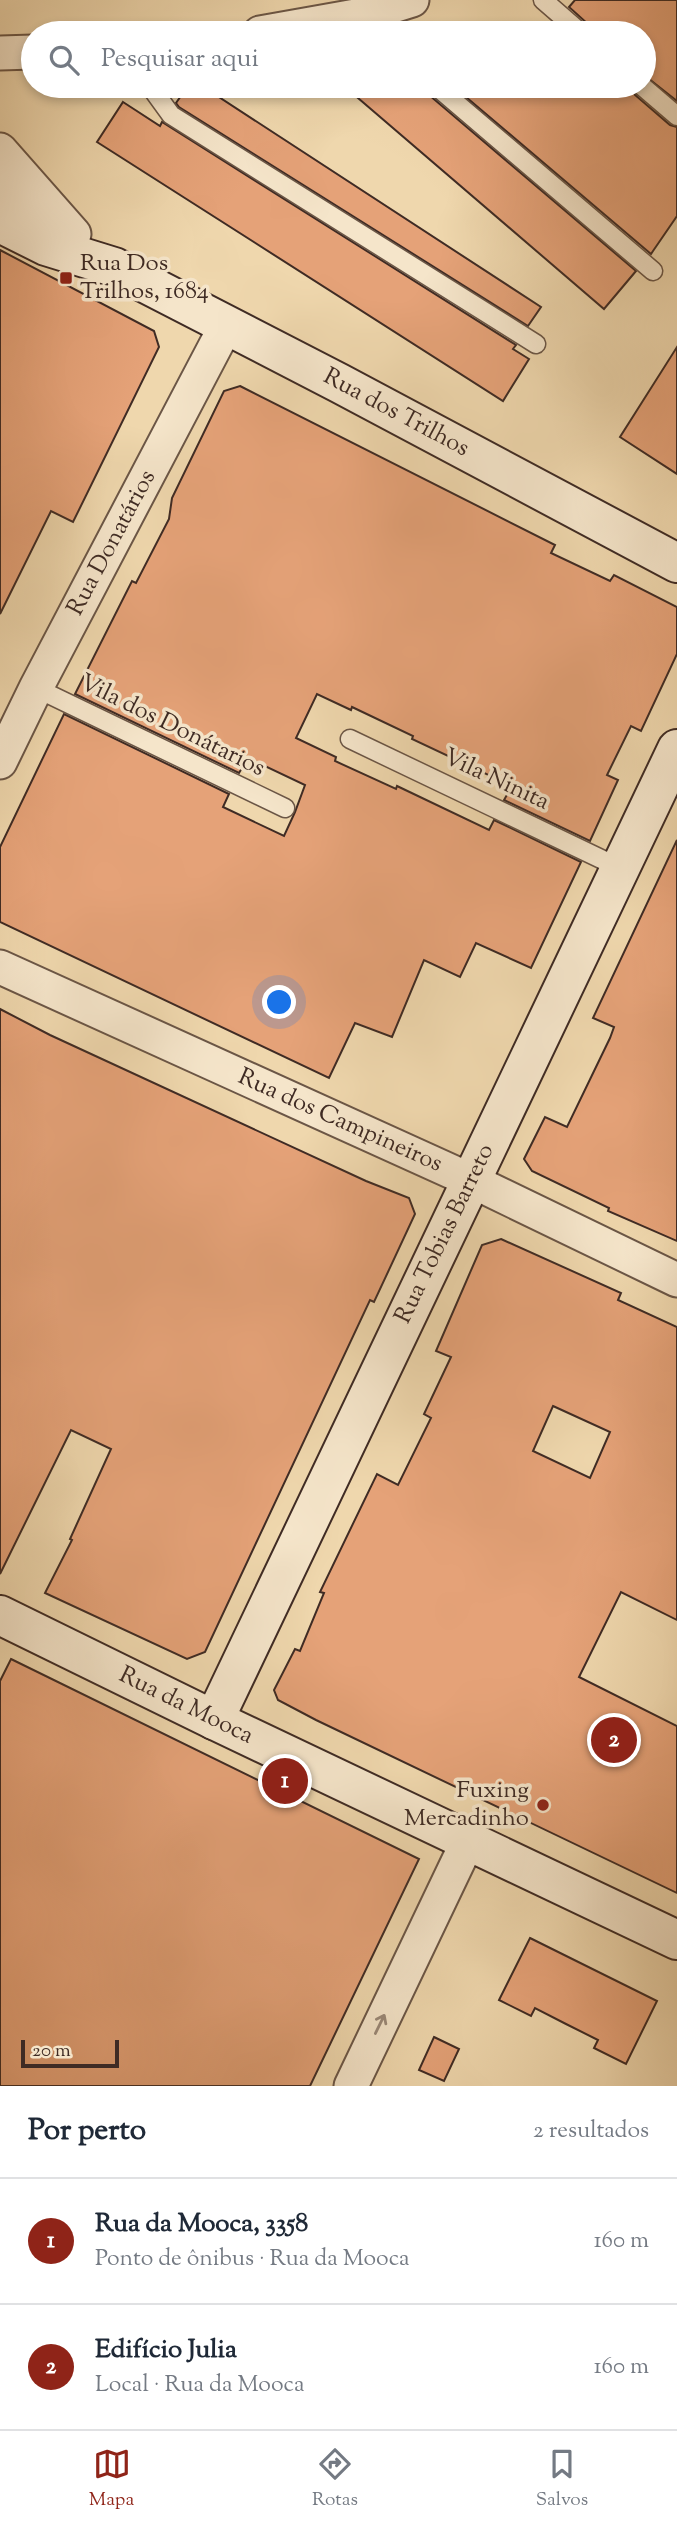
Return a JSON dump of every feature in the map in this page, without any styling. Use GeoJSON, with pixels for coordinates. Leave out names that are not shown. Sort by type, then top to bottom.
{"type":"FeatureCollection","features":[{"type":"Feature","properties":{"kind":"main road","name":"Rua dos Trilhos"},"geometry":{"type":"LineString","coordinates":[[0,193],[74,234],[114,267]]}},
{"type":"Feature","properties":{"kind":"main road","name":"Rua dos Trilhos"},"geometry":{"type":"LineString","coordinates":[[0,223],[46,246],[114,267],[227,324],[677,563]]}},
{"type":"Feature","properties":{"kind":"main road","name":"Rua Tobias Barreto"},"geometry":{"type":"LineString","coordinates":[[214,1720],[677,750]]}},
{"type":"Feature","properties":{"kind":"main road","name":"Rua da Mooca"},"geometry":{"type":"LineString","coordinates":[[0,1615],[677,1940]]}},
{"type":"Feature","properties":{"kind":"street"},"geometry":{"type":"LineString","coordinates":[[379,21],[412,0]]}},
{"type":"Feature","properties":{"kind":"street"},"geometry":{"type":"LineString","coordinates":[[0,53],[21,52]]}},
{"type":"Feature","properties":{"kind":"street","name":"Rua dos Trilhos"},"geometry":{"type":"LineString","coordinates":[[0,150],[74,234]]}},
{"type":"Feature","properties":{"kind":"street","name":"Rua Donatários"},"geometry":{"type":"LineString","coordinates":[[0,762],[227,324]]}},
{"type":"Feature","properties":{"kind":"street","name":"Rua dos Campineiros"},"geometry":{"type":"LineString","coordinates":[[0,967],[470,1180],[677,1280]]}},
{"type":"Feature","properties":{"kind":"street"},"geometry":{"type":"LineString","coordinates":[[351,2086],[468,1841]]}},
{"type":"Feature","properties":{"kind":"lane"},"geometry":{"type":"LineString","coordinates":[[543,0],[567,21]]}},
{"type":"Feature","properties":{"kind":"lane"},"geometry":{"type":"LineString","coordinates":[[159,98],[171,114],[536,344]]}},
{"type":"Feature","properties":{"kind":"lane"},"geometry":{"type":"LineString","coordinates":[[450,98],[653,271]]}},
{"type":"Feature","properties":{"kind":"lane"},"geometry":{"type":"LineString","coordinates":[[656,98],[677,116]]}},
{"type":"Feature","properties":{"kind":"lane","name":"Vila dos Donátarios"},"geometry":{"type":"LineString","coordinates":[[36,688],[285,808]]}},
{"type":"Feature","properties":{"kind":"lane","name":"Vila Ninita"},"geometry":{"type":"LineString","coordinates":[[350,738],[620,868]]}},
{"type":"Feature","properties":{"kind":"building"},"geometry":{"type":"Polygon","coordinates":[[[575,0],[677,0],[677,101],[656,84],[656,21],[585,21],[569,7],[575,0]]]}},
{"type":"Feature","properties":{"kind":"building"},"geometry":{"type":"Polygon","coordinates":[[[180,98],[220,98],[541,307],[528,326],[176,103],[180,98]]]}},
{"type":"Feature","properties":{"kind":"building"},"geometry":{"type":"Polygon","coordinates":[[[358,98],[433,98],[636,271],[604,309],[358,98]]]}},
{"type":"Feature","properties":{"kind":"building"},"geometry":{"type":"Polygon","coordinates":[[[467,98],[638,98],[670,125],[677,127],[677,216],[651,254],[467,98]]]}},
{"type":"Feature","properties":{"kind":"building"},"geometry":{"type":"Polygon","coordinates":[[[123,102],[160,126],[162,122],[516,345],[513,349],[529,359],[503,401],[97,142],[123,102]]]}},
{"type":"Feature","properties":{"kind":"building"},"geometry":{"type":"Polygon","coordinates":[[[0,250],[154,331],[159,347],[73,522],[51,511],[0,614],[0,250]]]}},
{"type":"Feature","properties":{"kind":"building"},"geometry":{"type":"Polygon","coordinates":[[[677,347],[677,474],[620,437],[677,347]]]}},
{"type":"Feature","properties":{"kind":"building"},"geometry":{"type":"Polygon","coordinates":[[[240,386],[555,545],[551,553],[610,581],[614,575],[677,607],[677,654],[641,731],[631,726],[607,775],[618,780],[590,841],[504,800],[512,786],[412,739],[413,736],[352,707],[351,710],[317,694],[296,738],[336,757],[335,761],[396,789],[397,786],[489,830],[494,820],[581,862],[531,968],[476,943],[460,977],[424,960],[392,1037],[355,1023],[329,1078],[0,922],[0,847],[64,714],[229,794],[223,807],[284,836],[295,812],[305,785],[248,758],[239,773],[75,694],[132,581],[136,583],[169,519],[172,498],[224,391],[240,386]]]}},
{"type":"Feature","properties":{"kind":"building"},"geometry":{"type":"Polygon","coordinates":[[[677,840],[677,1241],[608,1211],[609,1208],[532,1171],[524,1159],[545,1117],[567,1127],[610,1038],[614,1027],[593,1018],[677,840]]]}},
{"type":"Feature","properties":{"kind":"building"},"geometry":{"type":"Polygon","coordinates":[[[0,1009],[50,1035],[366,1181],[409,1198],[415,1214],[374,1302],[370,1300],[205,1652],[187,1659],[45,1593],[72,1540],[70,1539],[111,1449],[71,1430],[0,1574],[0,1009]]]}},
{"type":"Feature","properties":{"kind":"building"},"geometry":{"type":"Polygon","coordinates":[[[501,1239],[621,1293],[618,1300],[677,1327],[677,1620],[621,1592],[579,1677],[677,1726],[677,1893],[316,1720],[278,1700],[274,1690],[295,1649],[300,1651],[324,1593],[320,1592],[377,1474],[398,1485],[431,1418],[424,1414],[451,1357],[436,1351],[482,1245],[501,1239]],[[553,1406],[533,1451],[590,1478],[610,1432],[553,1406]]]}},
{"type":"Feature","properties":{"kind":"building"},"geometry":{"type":"Polygon","coordinates":[[[11,1659],[419,1859],[310,2086],[0,2086],[0,1681],[11,1659]]]}},
{"type":"Feature","properties":{"kind":"building"},"geometry":{"type":"Polygon","coordinates":[[[530,1938],[657,2001],[626,2064],[594,2048],[598,2040],[535,2008],[531,2016],[499,2000],[530,1938]]]}},
{"type":"Feature","properties":{"kind":"building"},"geometry":{"type":"Polygon","coordinates":[[[434,2037],[459,2049],[444,2081],[419,2070],[434,2037]]]}},
{"type":"Feature","properties":{"kind":"place","name":"Rua Dos Trilhos, 1684"},"geometry":{"type":"Point","coordinates":[66,278]}},
{"type":"Feature","properties":{"kind":"place","name":"Edifício Julia"},"geometry":{"type":"Point","coordinates":[614,1740]}},
{"type":"Feature","properties":{"kind":"place","name":"Rua da Mooca, 3358"},"geometry":{"type":"Point","coordinates":[285,1781]}},
{"type":"Feature","properties":{"kind":"place","name":"Fuxing Mercadinho"},"geometry":{"type":"Point","coordinates":[543,1805]}}]}
